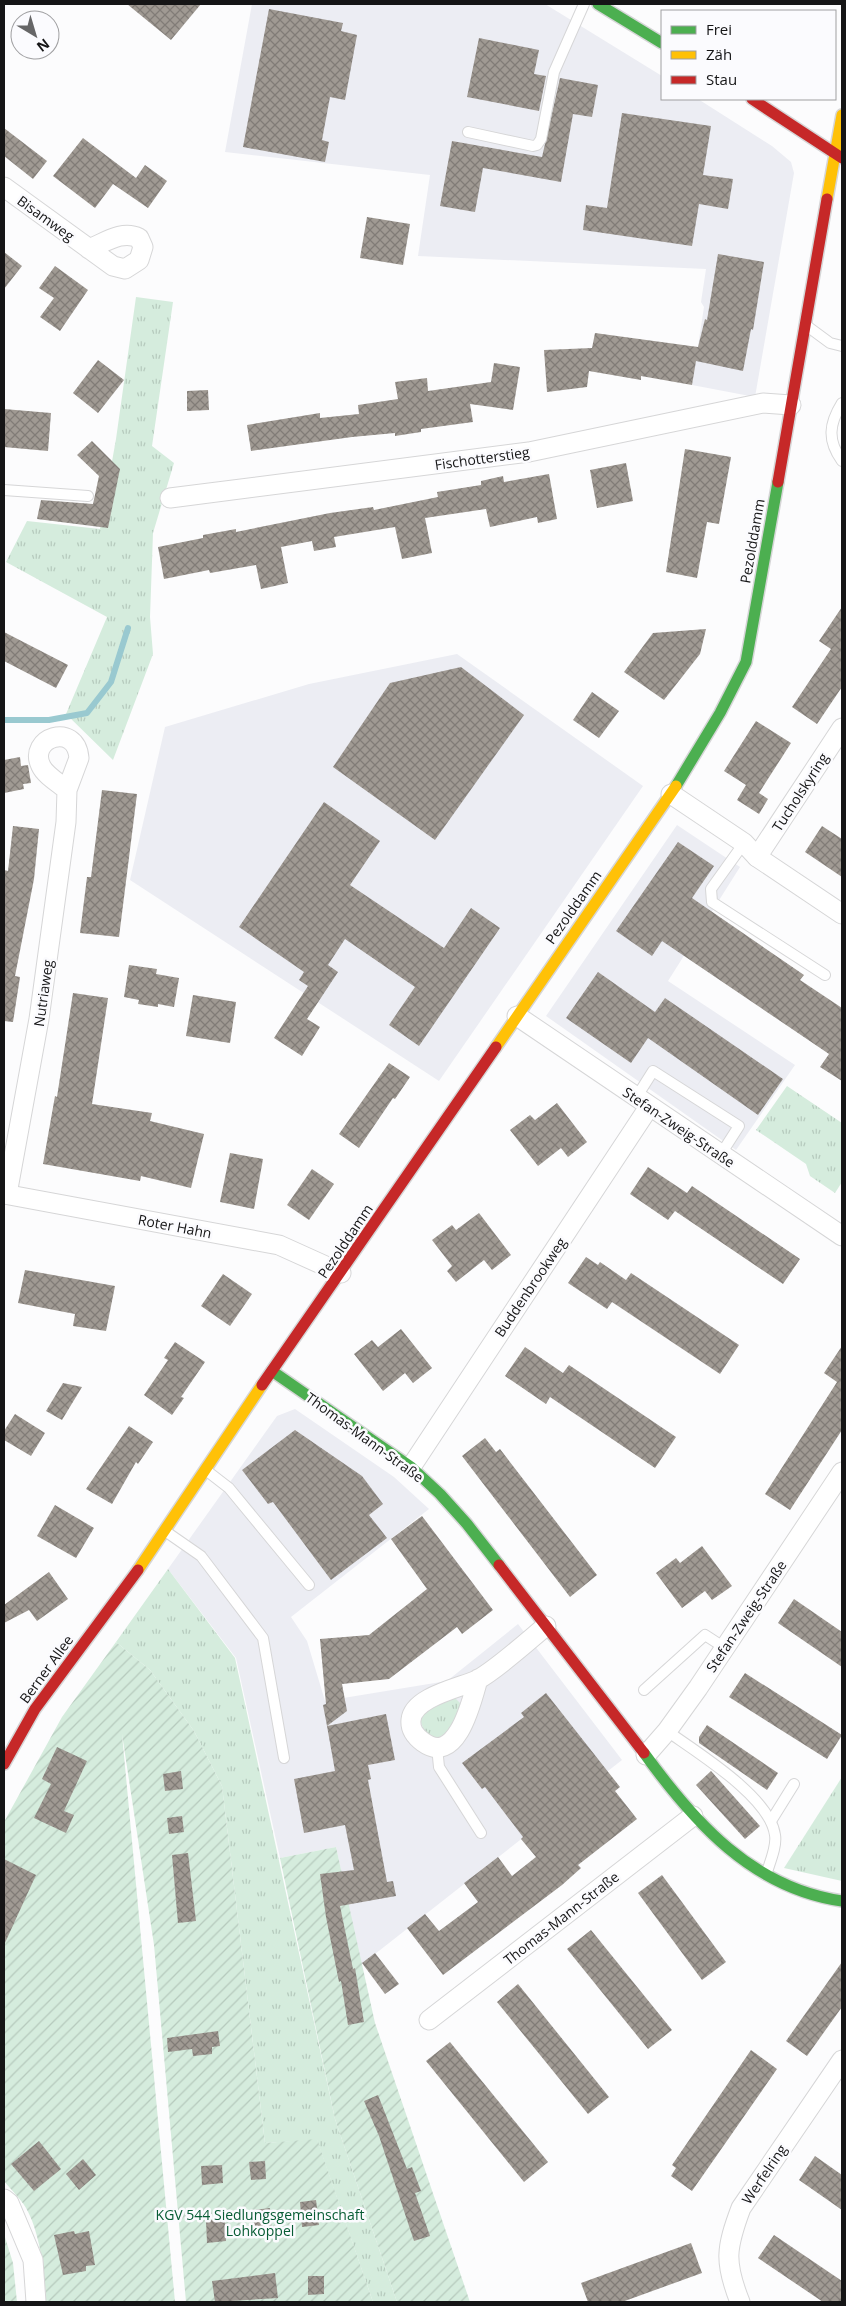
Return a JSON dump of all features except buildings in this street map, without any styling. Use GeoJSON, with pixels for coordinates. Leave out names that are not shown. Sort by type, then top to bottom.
{"type":"FeatureCollection","features":[{"type":"Feature","properties":{"kind":"street"},"geometry":{"type":"LineString","coordinates":[[598,4],[661,42]]}},
{"type":"Feature","properties":{"kind":"street"},"geometry":{"type":"LineString","coordinates":[[754,100],[839,156]]}},
{"type":"Feature","properties":{"kind":"street","name":"Pezolddamm"},"geometry":{"type":"LineString","coordinates":[[101,1619],[149,1556],[164,1530],[272,1371],[671,794],[711,731],[732,693],[746,662],[805,324],[839,156],[842,115]]}},
{"type":"Feature","properties":{"kind":"street","name":"Bisamweg"},"geometry":{"type":"LineString","coordinates":[[4,187],[89,249]]}},
{"type":"Feature","properties":{"kind":"street","name":"Fischotterstieg"},"geometry":{"type":"LineString","coordinates":[[170,498],[529,452],[763,403],[791,405]]}},
{"type":"Feature","properties":{"kind":"street","name":"Tucholskyring"},"geometry":{"type":"LineString","coordinates":[[757,857],[842,728]]}},
{"type":"Feature","properties":{"kind":"street","name":"Nutriaweg"},"geometry":{"type":"LineString","coordinates":[[5,1194],[39,1019],[66,822],[67,790]]}},
{"type":"Feature","properties":{"kind":"street"},"geometry":{"type":"LineString","coordinates":[[671,794],[744,843],[757,857],[842,914]]}},
{"type":"Feature","properties":{"kind":"street","name":"Stefan-Zweig-Straße"},"geometry":{"type":"LineString","coordinates":[[517,1016],[842,1236]]}},
{"type":"Feature","properties":{"kind":"street","name":"Buddenbrookweg"},"geometry":{"type":"LineString","coordinates":[[411,1467],[643,1102]]}},
{"type":"Feature","properties":{"kind":"street","name":"Roter Hahn"},"geometry":{"type":"LineString","coordinates":[[5,1194],[279,1245],[341,1273]]}},
{"type":"Feature","properties":{"kind":"street","name":"Thomas-Mann-Straße"},"geometry":{"type":"LineString","coordinates":[[272,1371],[411,1467],[440,1494],[467,1524],[693,1816],[730,1852],[767,1874],[804,1892],[842,1901]]}},
{"type":"Feature","properties":{"kind":"street","name":"Stefan-Zweig-Straße"},"geometry":{"type":"LineString","coordinates":[[646,1755],[667,1730],[725,1648],[842,1472]]}},
{"type":"Feature","properties":{"kind":"street","name":"Berner Allee"},"geometry":{"type":"LineString","coordinates":[[4,1764],[35,1709],[101,1619]]}},
{"type":"Feature","properties":{"kind":"street"},"geometry":{"type":"LineString","coordinates":[[478,1679],[467,1717],[458,1734],[451,1742],[438,1748],[424,1744],[411,1728],[412,1712],[427,1700],[478,1679],[546,1626]]}},
{"type":"Feature","properties":{"kind":"street","name":"Thomas-Mann-Straße"},"geometry":{"type":"LineString","coordinates":[[429,2020],[693,1816]]}},
{"type":"Feature","properties":{"kind":"street","name":"Werfelring"},"geometry":{"type":"LineString","coordinates":[[740,2302],[730,2275],[728,2253],[732,2231],[741,2208],[842,2060]]}},
{"type":"Feature","properties":{"kind":"street"},"geometry":{"type":"LineString","coordinates":[[4,2199],[9,2203],[33,2260],[36,2302]]}},
{"type":"Feature","properties":{"kind":"lane"},"geometry":{"type":"LineString","coordinates":[[468,132],[533,146],[537,145],[541,139],[554,72],[584,4]]}},
{"type":"Feature","properties":{"kind":"lane"},"geometry":{"type":"LineString","coordinates":[[805,324],[830,343],[842,346]]}},
{"type":"Feature","properties":{"kind":"lane"},"geometry":{"type":"LineString","coordinates":[[842,403],[832,418],[831,433],[834,446],[842,461]]}},
{"type":"Feature","properties":{"kind":"lane"},"geometry":{"type":"LineString","coordinates":[[4,490],[88,496]]}},
{"type":"Feature","properties":{"kind":"lane"},"geometry":{"type":"LineString","coordinates":[[744,843],[711,889],[712,902],[825,976]]}},
{"type":"Feature","properties":{"kind":"lane"},"geometry":{"type":"LineString","coordinates":[[643,1102],[653,1071],[739,1126],[721,1154]]}},
{"type":"Feature","properties":{"kind":"lane"},"geometry":{"type":"LineString","coordinates":[[206,1470],[229,1488],[309,1586]]}},
{"type":"Feature","properties":{"kind":"lane"},"geometry":{"type":"LineString","coordinates":[[164,1530],[201,1556],[263,1638],[284,1758]]}},
{"type":"Feature","properties":{"kind":"lane"},"geometry":{"type":"LineString","coordinates":[[644,1690],[705,1635],[725,1648]]}},
{"type":"Feature","properties":{"kind":"lane"},"geometry":{"type":"LineString","coordinates":[[667,1730],[735,1781],[767,1811],[776,1837],[767,1874]]}},
{"type":"Feature","properties":{"kind":"lane"},"geometry":{"type":"LineString","coordinates":[[438,1748],[439,1767],[481,1833]]}},
{"type":"Feature","properties":{"kind":"lane"},"geometry":{"type":"LineString","coordinates":[[771,1821],[794,1784]]}},
{"type":"Feature","properties":{"kind":"shaded area"},"geometry":{"type":"Polygon","coordinates":[[[252,4],[545,4],[661,75],[661,100],[700,100],[772,146],[791,162],[794,173],[755,397],[692,385],[704,307],[701,302],[706,269],[418,256],[430,175],[225,152],[252,4]]]}},
{"type":"Feature","properties":{"kind":"shaded area"},"geometry":{"type":"Polygon","coordinates":[[[457,654],[643,786],[439,1081],[130,880],[165,727],[309,684],[457,654]]]}},
{"type":"Feature","properties":{"kind":"shaded area"},"geometry":{"type":"Polygon","coordinates":[[[677,825],[740,867],[668,981],[795,1065],[736,1150],[546,1016],[677,825]]]}},
{"type":"Feature","properties":{"kind":"shaded area"},"geometry":{"type":"Polygon","coordinates":[[[295,1409],[394,1477],[429,1509],[291,1617],[307,1641],[325,1701],[447,1681],[518,1624],[622,1760],[361,1965],[336,1847],[280,1858],[236,1658],[168,1569],[277,1416],[295,1409]]]}},
{"type":"Feature","properties":{"kind":"green space"},"geometry":{"type":"Polygon","coordinates":[[[136,297],[173,302],[152,446],[174,463],[153,533],[150,617],[153,654],[113,760],[66,714],[107,617],[6,562],[27,521],[100,529],[116,439],[136,297]]]}},
{"type":"Feature","properties":{"kind":"green space"},"geometry":{"type":"Polygon","coordinates":[[[787,1086],[842,1123],[842,1182],[835,1193],[810,1176],[806,1164],[756,1130],[787,1086]]]}},
{"type":"Feature","properties":{"kind":"green space"},"geometry":{"type":"Polygon","coordinates":[[[168,1569],[235,1658],[335,2119],[397,2302],[373,2302],[317,2140],[265,2143],[222,1786],[194,1731],[150,1670],[116,1642],[168,1569]]]}},
{"type":"Feature","properties":{"kind":"green space"},"geometry":{"type":"Polygon","coordinates":[[[116,1642],[150,1670],[194,1731],[222,1786],[265,2143],[317,2139],[373,2302],[186,2302],[154,1945],[122,1734],[175,2302],[46,2302],[43,2267],[35,2229],[26,2208],[4,2181],[4,1822],[62,1717],[116,1642]]]}},
{"type":"Feature","properties":{"kind":"green space"},"geometry":{"type":"Polygon","coordinates":[[[455,1698],[462,1705],[448,1737],[434,1740],[424,1731],[420,1719],[427,1708],[455,1698]]]}},
{"type":"Feature","properties":{"kind":"green space"},"geometry":{"type":"Polygon","coordinates":[[[842,1777],[842,1881],[784,1868],[842,1777]]]}},
{"type":"Feature","properties":{"kind":"green space","name":"KGV 544 Siedlungsgemeinschaft Lohkoppel"},"geometry":{"type":"Polygon","coordinates":[[[336,1847],[375,2023],[470,2302],[397,2302],[335,2119],[280,1858],[336,1847]]]}},
{"type":"Feature","properties":{"kind":"green space"},"geometry":{"type":"Polygon","coordinates":[[[4,2234],[13,2263],[17,2302],[4,2302],[4,2234]]]}},
{"type":"Feature","properties":{"kind":"waterway"},"geometry":{"type":"LineString","coordinates":[[4,720],[49,720],[87,713],[111,682],[128,628]]}},
{"type":"Feature","properties":{"kind":"traffic: fast"},"geometry":{"type":"LineString","coordinates":[[598,4],[661,42]]}},
{"type":"Feature","properties":{"kind":"traffic: fast"},"geometry":{"type":"LineString","coordinates":[[676,786],[720,713],[746,662],[778,482]]}},
{"type":"Feature","properties":{"kind":"traffic: fast"},"geometry":{"type":"LineString","coordinates":[[272,1371],[411,1467],[440,1494],[467,1524],[499,1565]]}},
{"type":"Feature","properties":{"kind":"traffic: fast"},"geometry":{"type":"LineString","coordinates":[[644,1753],[663,1779],[705,1827],[753,1867],[780,1882],[810,1894],[842,1901]]}},
{"type":"Feature","properties":{"kind":"traffic: slow"},"geometry":{"type":"LineString","coordinates":[[827,199],[842,115]]}},
{"type":"Feature","properties":{"kind":"traffic: slow"},"geometry":{"type":"LineString","coordinates":[[496,1047],[676,786]]}},
{"type":"Feature","properties":{"kind":"traffic: slow"},"geometry":{"type":"LineString","coordinates":[[138,1570],[262,1385]]}},
{"type":"Feature","properties":{"kind":"traffic: jam"},"geometry":{"type":"LineString","coordinates":[[754,100],[842,158]]}},
{"type":"Feature","properties":{"kind":"traffic: jam"},"geometry":{"type":"LineString","coordinates":[[778,482],[827,199]]}},
{"type":"Feature","properties":{"kind":"traffic: jam"},"geometry":{"type":"LineString","coordinates":[[262,1385],[496,1047]]}},
{"type":"Feature","properties":{"kind":"traffic: jam"},"geometry":{"type":"LineString","coordinates":[[499,1565],[644,1753]]}},
{"type":"Feature","properties":{"kind":"traffic: jam"},"geometry":{"type":"LineString","coordinates":[[4,1764],[35,1709],[138,1570]]}}]}
